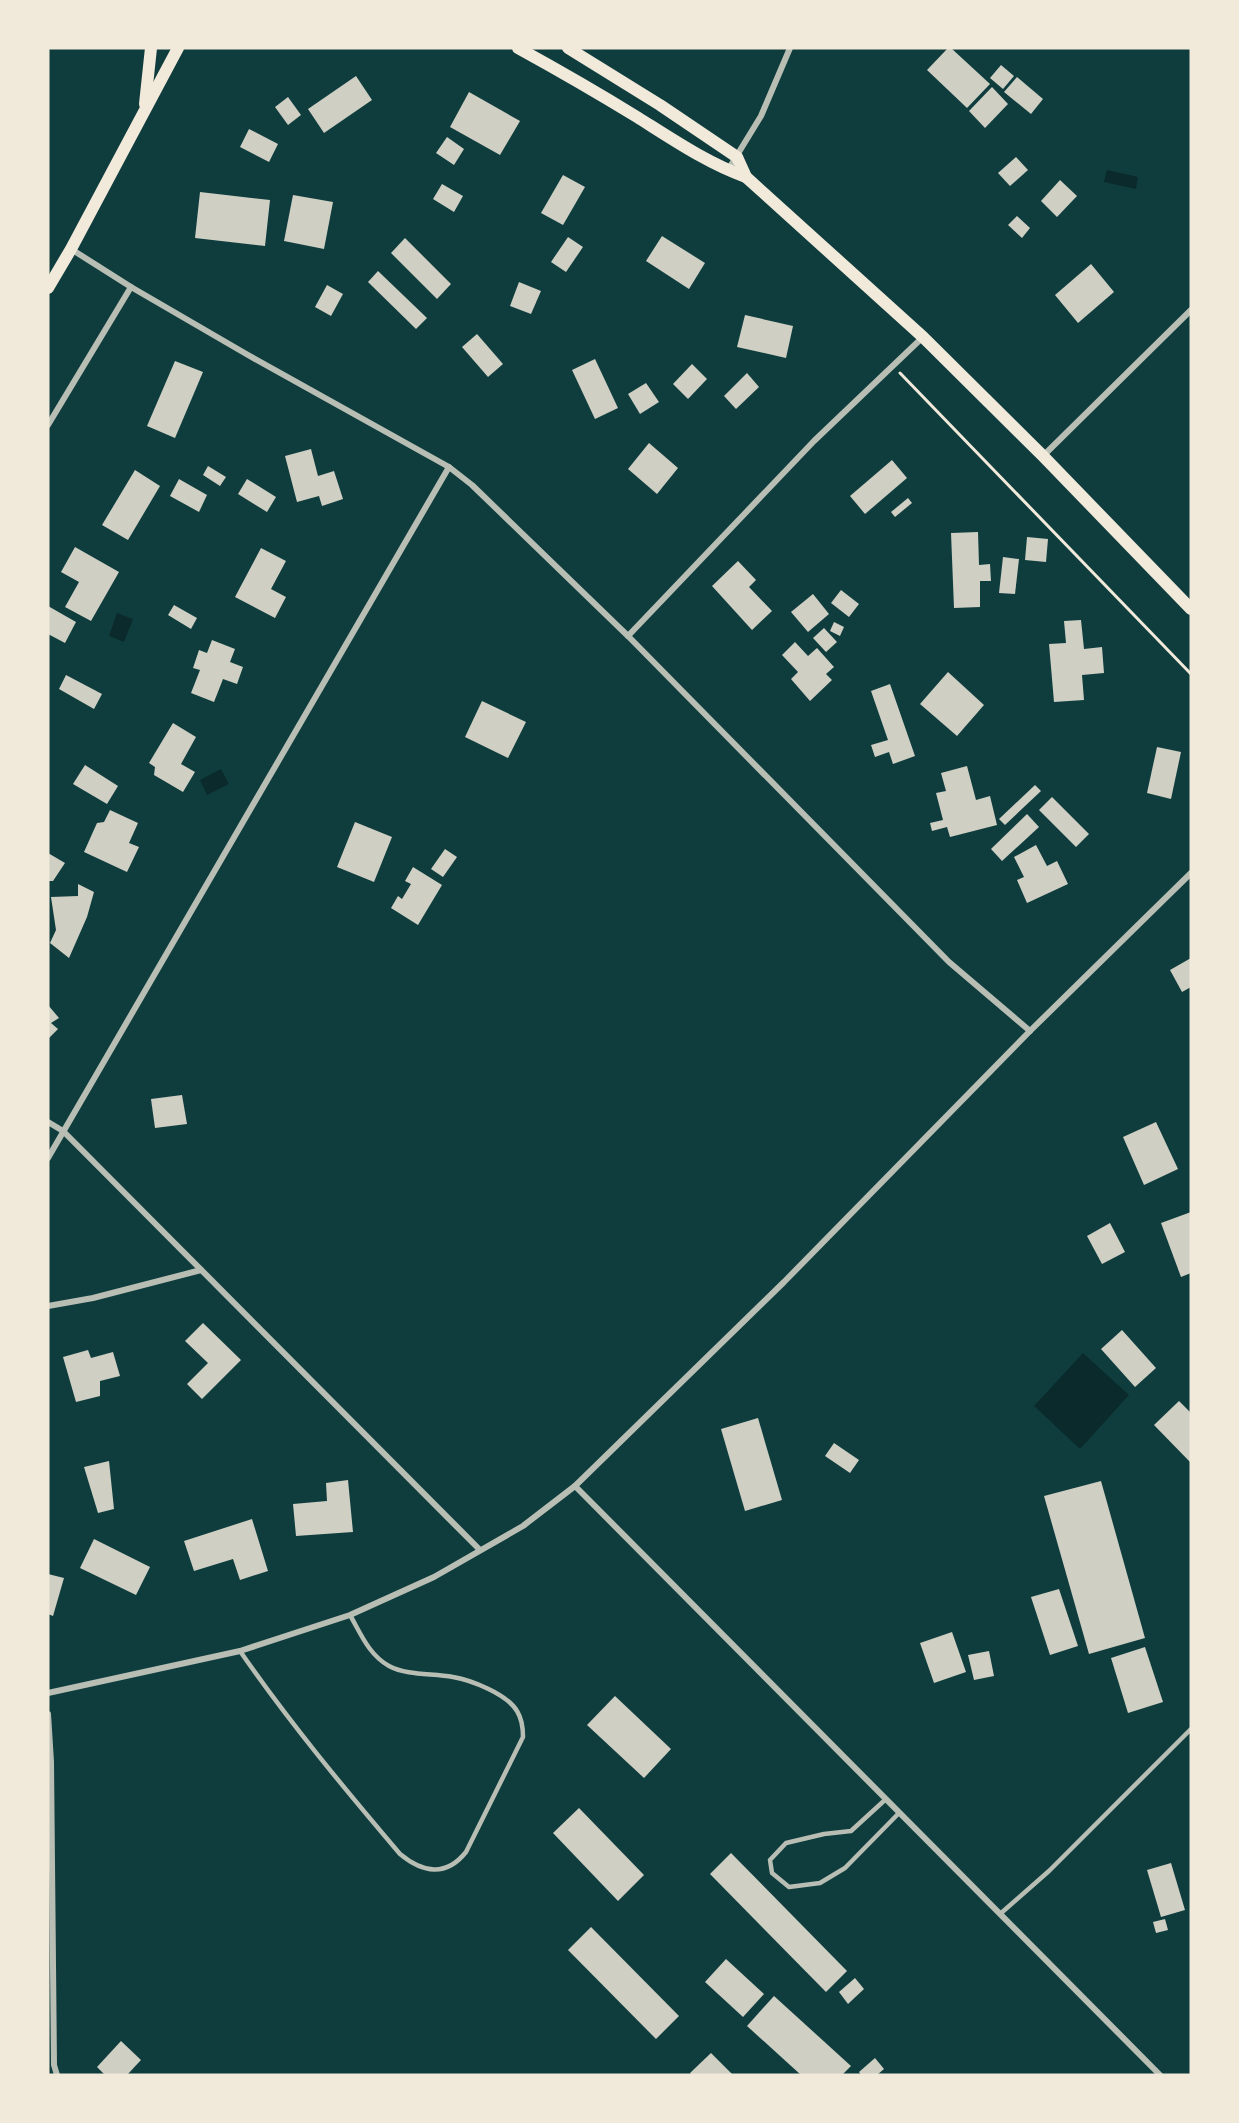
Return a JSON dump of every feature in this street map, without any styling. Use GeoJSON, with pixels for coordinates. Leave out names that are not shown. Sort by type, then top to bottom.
{"type":"FeatureCollection","features":[{"type":"Feature","properties":{"kind":"main road"},"geometry":{"type":"LineString","coordinates":[[144,111],[151,48]]}},
{"type":"Feature","properties":{"kind":"main road"},"geometry":{"type":"LineString","coordinates":[[48,288],[178,48]]}},
{"type":"Feature","properties":{"kind":"main road"},"geometry":{"type":"LineString","coordinates":[[518,48],[577,80],[728,171],[746,177]]}},
{"type":"Feature","properties":{"kind":"main road"},"geometry":{"type":"LineString","coordinates":[[568,48],[660,105],[737,157],[746,177],[923,337],[1043,456],[1191,609]]}},
{"type":"Feature","properties":{"kind":"street"},"geometry":{"type":"LineString","coordinates":[[728,171],[761,116],[790,48]]}},
{"type":"Feature","properties":{"kind":"street"},"geometry":{"type":"LineString","coordinates":[[71,249],[248,355],[449,467],[484,496],[628,636],[949,962],[1030,1031]]}},
{"type":"Feature","properties":{"kind":"street"},"geometry":{"type":"LineString","coordinates":[[48,425],[131,287]]}},
{"type":"Feature","properties":{"kind":"street"},"geometry":{"type":"LineString","coordinates":[[1043,456],[1191,310]]}},
{"type":"Feature","properties":{"kind":"street"},"geometry":{"type":"LineString","coordinates":[[628,636],[814,441],[923,337]]}},
{"type":"Feature","properties":{"kind":"street"},"geometry":{"type":"LineString","coordinates":[[48,1158],[449,467]]}},
{"type":"Feature","properties":{"kind":"street"},"geometry":{"type":"LineString","coordinates":[[48,1693],[240,1651],[351,1616],[434,1577],[523,1526],[574,1486],[784,1282],[1030,1031],[1191,873]]}},
{"type":"Feature","properties":{"kind":"street"},"geometry":{"type":"LineString","coordinates":[[48,1122],[63,1131],[480,1550]]}},
{"type":"Feature","properties":{"kind":"street"},"geometry":{"type":"LineString","coordinates":[[48,1306],[93,1298],[201,1270]]}},
{"type":"Feature","properties":{"kind":"street"},"geometry":{"type":"LineString","coordinates":[[574,1486],[1160,2075]]}},
{"type":"Feature","properties":{"kind":"street"},"geometry":{"type":"LineString","coordinates":[[48,1714],[51,1762],[54,2065],[57,2075]]}},
{"type":"Feature","properties":{"kind":"lane"},"geometry":{"type":"LineString","coordinates":[[240,1651],[317,1756],[400,1854],[412,1864],[429,1870],[457,1863],[466,1852],[523,1737],[523,1724],[516,1709],[505,1699],[474,1682],[453,1677],[407,1672],[390,1667],[370,1650],[351,1616]]}},
{"type":"Feature","properties":{"kind":"lane"},"geometry":{"type":"LineString","coordinates":[[1000,1914],[1049,1871],[1191,1729]]}},
{"type":"Feature","properties":{"kind":"lane"},"geometry":{"type":"LineString","coordinates":[[886,1799],[851,1831],[824,1834],[786,1843],[770,1860],[772,1873],[789,1887],[820,1883],[845,1868],[899,1813]]}},
{"type":"Feature","properties":{"kind":"path"},"geometry":{"type":"LineString","coordinates":[[893,366],[1191,674]]}},
{"type":"Feature","properties":{"kind":"water"},"geometry":{"type":"Polygon","coordinates":[[[1107,170],[1138,177],[1136,189],[1104,182],[1107,170]]]}},
{"type":"Feature","properties":{"kind":"water"},"geometry":{"type":"Polygon","coordinates":[[[117,613],[133,619],[124,642],[109,636],[117,613]]]}},
{"type":"Feature","properties":{"kind":"water"},"geometry":{"type":"Polygon","coordinates":[[[221,769],[229,784],[207,795],[200,780],[221,769]]]}},
{"type":"Feature","properties":{"kind":"water"},"geometry":{"type":"Polygon","coordinates":[[[1083,1353],[1129,1395],[1080,1449],[1034,1406],[1083,1353]]]}},
{"type":"Feature","properties":{"kind":"building"},"geometry":{"type":"Polygon","coordinates":[[[948,48],[951,48],[990,84],[967,108],[927,70],[948,48]]]}},
{"type":"Feature","properties":{"kind":"building"},"geometry":{"type":"Polygon","coordinates":[[[1001,65],[1014,76],[1003,89],[990,78],[1001,65]]]}},
{"type":"Feature","properties":{"kind":"building"},"geometry":{"type":"Polygon","coordinates":[[[356,76],[372,100],[324,133],[308,109],[356,76]]]}},
{"type":"Feature","properties":{"kind":"building"},"geometry":{"type":"Polygon","coordinates":[[[1017,77],[1043,99],[1031,114],[1004,92],[1017,77]]]}},
{"type":"Feature","properties":{"kind":"building"},"geometry":{"type":"Polygon","coordinates":[[[992,87],[1008,104],[985,128],[969,111],[992,87]]]}},
{"type":"Feature","properties":{"kind":"building"},"geometry":{"type":"Polygon","coordinates":[[[469,92],[520,121],[500,155],[450,127],[469,92]]]}},
{"type":"Feature","properties":{"kind":"building"},"geometry":{"type":"Polygon","coordinates":[[[288,97],[301,115],[288,125],[275,107],[288,97]]]}},
{"type":"Feature","properties":{"kind":"building"},"geometry":{"type":"Polygon","coordinates":[[[249,129],[278,144],[269,162],[240,147],[249,129]]]}},
{"type":"Feature","properties":{"kind":"building"},"geometry":{"type":"Polygon","coordinates":[[[447,137],[464,149],[454,165],[436,153],[447,137]]]}},
{"type":"Feature","properties":{"kind":"building"},"geometry":{"type":"Polygon","coordinates":[[[1016,157],[1028,170],[1010,186],[998,173],[1016,157]]]}},
{"type":"Feature","properties":{"kind":"building"},"geometry":{"type":"Polygon","coordinates":[[[563,175],[585,187],[563,225],[541,213],[563,175]]]}},
{"type":"Feature","properties":{"kind":"building"},"geometry":{"type":"Polygon","coordinates":[[[1060,180],[1077,196],[1057,217],[1041,201],[1060,180]]]}},
{"type":"Feature","properties":{"kind":"building"},"geometry":{"type":"Polygon","coordinates":[[[442,184],[463,196],[454,212],[433,199],[442,184]]]}},
{"type":"Feature","properties":{"kind":"building"},"geometry":{"type":"Polygon","coordinates":[[[200,192],[270,200],[265,246],[195,238],[200,192]]]}},
{"type":"Feature","properties":{"kind":"building"},"geometry":{"type":"Polygon","coordinates":[[[293,195],[333,202],[324,249],[284,241],[293,195]]]}},
{"type":"Feature","properties":{"kind":"building"},"geometry":{"type":"Polygon","coordinates":[[[1017,216],[1030,228],[1022,238],[1008,225],[1017,216]]]}},
{"type":"Feature","properties":{"kind":"building"},"geometry":{"type":"Polygon","coordinates":[[[662,236],[705,263],[689,289],[646,261],[662,236]]]}},
{"type":"Feature","properties":{"kind":"building"},"geometry":{"type":"Polygon","coordinates":[[[568,237],[583,247],[566,272],[551,262],[568,237]]]}},
{"type":"Feature","properties":{"kind":"building"},"geometry":{"type":"Polygon","coordinates":[[[405,238],[451,284],[437,299],[391,253],[405,238]]]}},
{"type":"Feature","properties":{"kind":"building"},"geometry":{"type":"Polygon","coordinates":[[[1091,264],[1114,292],[1078,323],[1055,295],[1091,264]]]}},
{"type":"Feature","properties":{"kind":"building"},"geometry":{"type":"Polygon","coordinates":[[[378,271],[427,318],[416,329],[368,282],[378,271]]]}},
{"type":"Feature","properties":{"kind":"building"},"geometry":{"type":"Polygon","coordinates":[[[519,282],[541,291],[531,314],[510,306],[519,282]]]}},
{"type":"Feature","properties":{"kind":"building"},"geometry":{"type":"Polygon","coordinates":[[[327,285],[343,294],[331,316],[315,307],[327,285]]]}},
{"type":"Feature","properties":{"kind":"building"},"geometry":{"type":"Polygon","coordinates":[[[745,315],[793,326],[786,358],[737,347],[745,315]]]}},
{"type":"Feature","properties":{"kind":"building"},"geometry":{"type":"Polygon","coordinates":[[[477,334],[503,364],[488,377],[462,347],[477,334]]]}},
{"type":"Feature","properties":{"kind":"building"},"geometry":{"type":"Polygon","coordinates":[[[595,359],[618,408],[595,419],[572,370],[595,359]]]}},
{"type":"Feature","properties":{"kind":"building"},"geometry":{"type":"Polygon","coordinates":[[[175,361],[203,372],[175,438],[147,426],[175,361]]]}},
{"type":"Feature","properties":{"kind":"building"},"geometry":{"type":"Polygon","coordinates":[[[692,364],[707,379],[688,399],[673,384],[692,364]]]}},
{"type":"Feature","properties":{"kind":"building"},"geometry":{"type":"Polygon","coordinates":[[[747,373],[759,387],[736,409],[724,396],[747,373]]]}},
{"type":"Feature","properties":{"kind":"building"},"geometry":{"type":"Polygon","coordinates":[[[646,383],[659,402],[640,414],[628,394],[646,383]]]}},
{"type":"Feature","properties":{"kind":"building"},"geometry":{"type":"Polygon","coordinates":[[[649,443],[678,468],[657,494],[628,469],[649,443]]]}},
{"type":"Feature","properties":{"kind":"building"},"geometry":{"type":"Polygon","coordinates":[[[311,449],[318,476],[334,471],[343,499],[322,506],[319,496],[297,502],[285,456],[311,449]]]}},
{"type":"Feature","properties":{"kind":"building"},"geometry":{"type":"Polygon","coordinates":[[[892,460],[907,478],[865,514],[850,496],[892,460]]]}},
{"type":"Feature","properties":{"kind":"building"},"geometry":{"type":"Polygon","coordinates":[[[208,466],[226,477],[220,486],[203,475],[208,466]]]}},
{"type":"Feature","properties":{"kind":"building"},"geometry":{"type":"Polygon","coordinates":[[[135,470],[160,486],[128,540],[102,525],[135,470]]]}},
{"type":"Feature","properties":{"kind":"building"},"geometry":{"type":"Polygon","coordinates":[[[179,479],[207,495],[199,512],[170,496],[179,479]]]}},
{"type":"Feature","properties":{"kind":"building"},"geometry":{"type":"Polygon","coordinates":[[[247,479],[276,497],[267,512],[238,494],[247,479]]]}},
{"type":"Feature","properties":{"kind":"building"},"geometry":{"type":"Polygon","coordinates":[[[908,498],[912,503],[895,517],[891,512],[908,498]]]}},
{"type":"Feature","properties":{"kind":"building"},"geometry":{"type":"Polygon","coordinates":[[[978,532],[979,565],[990,564],[991,581],[980,581],[980,607],[954,608],[951,533],[978,532]]]}},
{"type":"Feature","properties":{"kind":"building"},"geometry":{"type":"Polygon","coordinates":[[[1027,537],[1048,539],[1046,562],[1025,560],[1027,537]]]}},
{"type":"Feature","properties":{"kind":"building"},"geometry":{"type":"Polygon","coordinates":[[[75,547],[119,572],[91,621],[65,607],[79,582],[61,572],[75,547]]]}},
{"type":"Feature","properties":{"kind":"building"},"geometry":{"type":"Polygon","coordinates":[[[261,548],[286,561],[271,589],[286,597],[275,618],[235,597],[261,548]]]}},
{"type":"Feature","properties":{"kind":"building"},"geometry":{"type":"Polygon","coordinates":[[[1003,557],[1019,559],[1015,594],[999,593],[1003,557]]]}},
{"type":"Feature","properties":{"kind":"building"},"geometry":{"type":"Polygon","coordinates":[[[738,561],[756,580],[749,587],[772,611],[752,630],[712,586],[738,561]]]}},
{"type":"Feature","properties":{"kind":"building"},"geometry":{"type":"Polygon","coordinates":[[[841,590],[859,604],[849,617],[831,603],[841,590]]]}},
{"type":"Feature","properties":{"kind":"building"},"geometry":{"type":"Polygon","coordinates":[[[813,594],[829,614],[808,632],[791,612],[813,594]]]}},
{"type":"Feature","properties":{"kind":"building"},"geometry":{"type":"Polygon","coordinates":[[[174,605],[197,618],[191,629],[168,615],[174,605]]]}},
{"type":"Feature","properties":{"kind":"building"},"geometry":{"type":"Polygon","coordinates":[[[48,606],[76,622],[65,643],[48,634],[48,606]]]}},
{"type":"Feature","properties":{"kind":"building"},"geometry":{"type":"Polygon","coordinates":[[[1081,620],[1084,649],[1102,647],[1104,673],[1082,675],[1084,700],[1054,702],[1049,644],[1066,643],[1064,621],[1081,620]]]}},
{"type":"Feature","properties":{"kind":"building"},"geometry":{"type":"Polygon","coordinates":[[[834,622],[844,627],[840,636],[830,631],[834,622]]]}},
{"type":"Feature","properties":{"kind":"building"},"geometry":{"type":"Polygon","coordinates":[[[824,628],[837,642],[826,652],[813,638],[824,628]]]}},
{"type":"Feature","properties":{"kind":"building"},"geometry":{"type":"Polygon","coordinates":[[[212,640],[235,649],[230,662],[243,667],[237,684],[223,679],[214,702],[191,693],[200,670],[193,668],[199,650],[207,653],[212,640]]]}},
{"type":"Feature","properties":{"kind":"building"},"geometry":{"type":"Polygon","coordinates":[[[795,642],[808,656],[817,648],[834,667],[826,674],[832,680],[810,701],[791,679],[798,672],[782,655],[795,642]]]}},
{"type":"Feature","properties":{"kind":"building"},"geometry":{"type":"Polygon","coordinates":[[[948,672],[984,705],[957,736],[920,704],[948,672]]]}},
{"type":"Feature","properties":{"kind":"building"},"geometry":{"type":"Polygon","coordinates":[[[66,675],[102,694],[94,709],[59,689],[66,675]]]}},
{"type":"Feature","properties":{"kind":"building"},"geometry":{"type":"Polygon","coordinates":[[[890,684],[915,756],[893,764],[889,752],[875,757],[871,745],[888,740],[871,691],[890,684]]]}},
{"type":"Feature","properties":{"kind":"building"},"geometry":{"type":"Polygon","coordinates":[[[482,701],[526,722],[508,758],[465,737],[482,701]]]}},
{"type":"Feature","properties":{"kind":"building"},"geometry":{"type":"Polygon","coordinates":[[[173,723],[196,737],[181,764],[195,772],[183,792],[154,775],[155,767],[149,763],[173,723]]]}},
{"type":"Feature","properties":{"kind":"building"},"geometry":{"type":"Polygon","coordinates":[[[1157,747],[1181,752],[1171,799],[1147,793],[1157,747]]]}},
{"type":"Feature","properties":{"kind":"building"},"geometry":{"type":"Polygon","coordinates":[[[85,765],[118,786],[107,804],[73,784],[85,765]]]}},
{"type":"Feature","properties":{"kind":"building"},"geometry":{"type":"Polygon","coordinates":[[[967,766],[976,800],[990,796],[997,825],[950,837],[947,827],[932,831],[930,823],[943,820],[936,793],[946,791],[941,773],[967,766]]]}},
{"type":"Feature","properties":{"kind":"building"},"geometry":{"type":"Polygon","coordinates":[[[1035,785],[1041,791],[1005,825],[999,819],[1035,785]]]}},
{"type":"Feature","properties":{"kind":"building"},"geometry":{"type":"Polygon","coordinates":[[[1052,797],[1089,834],[1076,847],[1039,810],[1052,797]]]}},
{"type":"Feature","properties":{"kind":"building"},"geometry":{"type":"Polygon","coordinates":[[[110,810],[138,823],[129,843],[139,847],[127,872],[84,852],[97,823],[104,822],[110,810]]]}},
{"type":"Feature","properties":{"kind":"building"},"geometry":{"type":"Polygon","coordinates":[[[1027,814],[1039,827],[1002,861],[991,849],[1027,814]]]}},
{"type":"Feature","properties":{"kind":"building"},"geometry":{"type":"Polygon","coordinates":[[[355,822],[392,837],[374,882],[337,867],[355,822]]]}},
{"type":"Feature","properties":{"kind":"building"},"geometry":{"type":"Polygon","coordinates":[[[1036,845],[1047,866],[1057,861],[1068,884],[1027,903],[1017,880],[1024,877],[1014,857],[1036,845]]]}},
{"type":"Feature","properties":{"kind":"building"},"geometry":{"type":"Polygon","coordinates":[[[445,849],[457,857],[443,877],[431,869],[445,849]]]}},
{"type":"Feature","properties":{"kind":"building"},"geometry":{"type":"Polygon","coordinates":[[[48,853],[65,863],[53,881],[48,881],[48,853]]]}},
{"type":"Feature","properties":{"kind":"building"},"geometry":{"type":"Polygon","coordinates":[[[413,867],[442,885],[418,925],[391,908],[398,896],[402,899],[411,884],[405,881],[413,867]]]}},
{"type":"Feature","properties":{"kind":"building"},"geometry":{"type":"Polygon","coordinates":[[[78,884],[94,892],[87,917],[69,958],[50,943],[56,930],[51,897],[78,896],[78,884]]]}},
{"type":"Feature","properties":{"kind":"building"},"geometry":{"type":"Polygon","coordinates":[[[1191,958],[1191,987],[1182,992],[1170,970],[1191,958]]]}},
{"type":"Feature","properties":{"kind":"building"},"geometry":{"type":"Polygon","coordinates":[[[48,1005],[59,1018],[51,1023],[58,1029],[48,1039],[48,1005]]]}},
{"type":"Feature","properties":{"kind":"building"},"geometry":{"type":"Polygon","coordinates":[[[182,1095],[187,1124],[155,1128],[151,1099],[182,1095]]]}},
{"type":"Feature","properties":{"kind":"building"},"geometry":{"type":"Polygon","coordinates":[[[1156,1122],[1178,1169],[1144,1185],[1123,1137],[1156,1122]]]}},
{"type":"Feature","properties":{"kind":"building"},"geometry":{"type":"Polygon","coordinates":[[[1191,1212],[1191,1273],[1181,1277],[1161,1223],[1191,1212]]]}},
{"type":"Feature","properties":{"kind":"building"},"geometry":{"type":"Polygon","coordinates":[[[1110,1223],[1125,1252],[1102,1264],[1087,1236],[1110,1223]]]}},
{"type":"Feature","properties":{"kind":"building"},"geometry":{"type":"Polygon","coordinates":[[[203,1323],[241,1360],[202,1399],[187,1384],[208,1363],[185,1341],[203,1323]]]}},
{"type":"Feature","properties":{"kind":"building"},"geometry":{"type":"Polygon","coordinates":[[[1122,1330],[1156,1368],[1135,1387],[1101,1349],[1122,1330]]]}},
{"type":"Feature","properties":{"kind":"building"},"geometry":{"type":"Polygon","coordinates":[[[88,1350],[91,1358],[113,1352],[120,1376],[100,1381],[100,1396],[76,1402],[63,1357],[88,1350]]]}},
{"type":"Feature","properties":{"kind":"building"},"geometry":{"type":"Polygon","coordinates":[[[1179,1401],[1191,1413],[1190,1462],[1154,1425],[1179,1401]]]}},
{"type":"Feature","properties":{"kind":"building"},"geometry":{"type":"Polygon","coordinates":[[[758,1418],[782,1500],[745,1511],[721,1429],[758,1418]]]}},
{"type":"Feature","properties":{"kind":"building"},"geometry":{"type":"Polygon","coordinates":[[[834,1443],[859,1460],[850,1473],[825,1456],[834,1443]]]}},
{"type":"Feature","properties":{"kind":"building"},"geometry":{"type":"Polygon","coordinates":[[[109,1461],[114,1509],[98,1513],[84,1467],[109,1461]]]}},
{"type":"Feature","properties":{"kind":"building"},"geometry":{"type":"Polygon","coordinates":[[[348,1480],[353,1532],[296,1536],[293,1504],[327,1501],[326,1483],[348,1480]]]}},
{"type":"Feature","properties":{"kind":"building"},"geometry":{"type":"Polygon","coordinates":[[[1101,1481],[1145,1638],[1089,1654],[1044,1496],[1101,1481]]]}},
{"type":"Feature","properties":{"kind":"building"},"geometry":{"type":"Polygon","coordinates":[[[252,1519],[268,1571],[240,1580],[233,1559],[194,1571],[184,1541],[252,1519]]]}},
{"type":"Feature","properties":{"kind":"building"},"geometry":{"type":"Polygon","coordinates":[[[94,1539],[150,1567],[136,1595],[80,1568],[94,1539]]]}},
{"type":"Feature","properties":{"kind":"building"},"geometry":{"type":"Polygon","coordinates":[[[48,1574],[64,1578],[53,1616],[48,1614],[48,1574]]]}},
{"type":"Feature","properties":{"kind":"building"},"geometry":{"type":"Polygon","coordinates":[[[1059,1589],[1078,1646],[1050,1655],[1031,1597],[1059,1589]]]}},
{"type":"Feature","properties":{"kind":"building"},"geometry":{"type":"Polygon","coordinates":[[[952,1632],[966,1672],[934,1683],[920,1643],[952,1632]]]}},
{"type":"Feature","properties":{"kind":"building"},"geometry":{"type":"Polygon","coordinates":[[[1145,1647],[1163,1702],[1128,1713],[1111,1658],[1145,1647]]]}},
{"type":"Feature","properties":{"kind":"building"},"geometry":{"type":"Polygon","coordinates":[[[989,1651],[994,1676],[974,1680],[968,1655],[989,1651]]]}},
{"type":"Feature","properties":{"kind":"building"},"geometry":{"type":"Polygon","coordinates":[[[615,1696],[671,1749],[644,1778],[587,1725],[615,1696]]]}},
{"type":"Feature","properties":{"kind":"building"},"geometry":{"type":"Polygon","coordinates":[[[579,1808],[644,1875],[618,1901],[553,1833],[579,1808]]]}},
{"type":"Feature","properties":{"kind":"building"},"geometry":{"type":"Polygon","coordinates":[[[731,1853],[847,1971],[826,1992],[710,1874],[731,1853]]]}},
{"type":"Feature","properties":{"kind":"building"},"geometry":{"type":"Polygon","coordinates":[[[1171,1863],[1185,1910],[1161,1917],[1147,1870],[1171,1863]]]}},
{"type":"Feature","properties":{"kind":"building"},"geometry":{"type":"Polygon","coordinates":[[[1165,1919],[1168,1930],[1156,1933],[1153,1922],[1165,1919]]]}},
{"type":"Feature","properties":{"kind":"building"},"geometry":{"type":"Polygon","coordinates":[[[591,1927],[679,2016],[656,2039],[568,1950],[591,1927]]]}},
{"type":"Feature","properties":{"kind":"building"},"geometry":{"type":"Polygon","coordinates":[[[726,1959],[764,1994],[743,2017],[705,1982],[726,1959]]]}},
{"type":"Feature","properties":{"kind":"building"},"geometry":{"type":"Polygon","coordinates":[[[855,1978],[864,1989],[848,2004],[839,1992],[855,1978]]]}},
{"type":"Feature","properties":{"kind":"building"},"geometry":{"type":"Polygon","coordinates":[[[774,1996],[851,2066],[842,2075],[801,2075],[747,2026],[774,1996]]]}},
{"type":"Feature","properties":{"kind":"building"},"geometry":{"type":"Polygon","coordinates":[[[121,2041],[141,2060],[127,2075],[105,2075],[97,2067],[121,2041]]]}},
{"type":"Feature","properties":{"kind":"building"},"geometry":{"type":"Polygon","coordinates":[[[711,2053],[733,2075],[692,2075],[690,2073],[711,2053]]]}},
{"type":"Feature","properties":{"kind":"building"},"geometry":{"type":"Polygon","coordinates":[[[875,2058],[884,2069],[877,2075],[861,2075],[859,2072],[875,2058]]]}}]}
